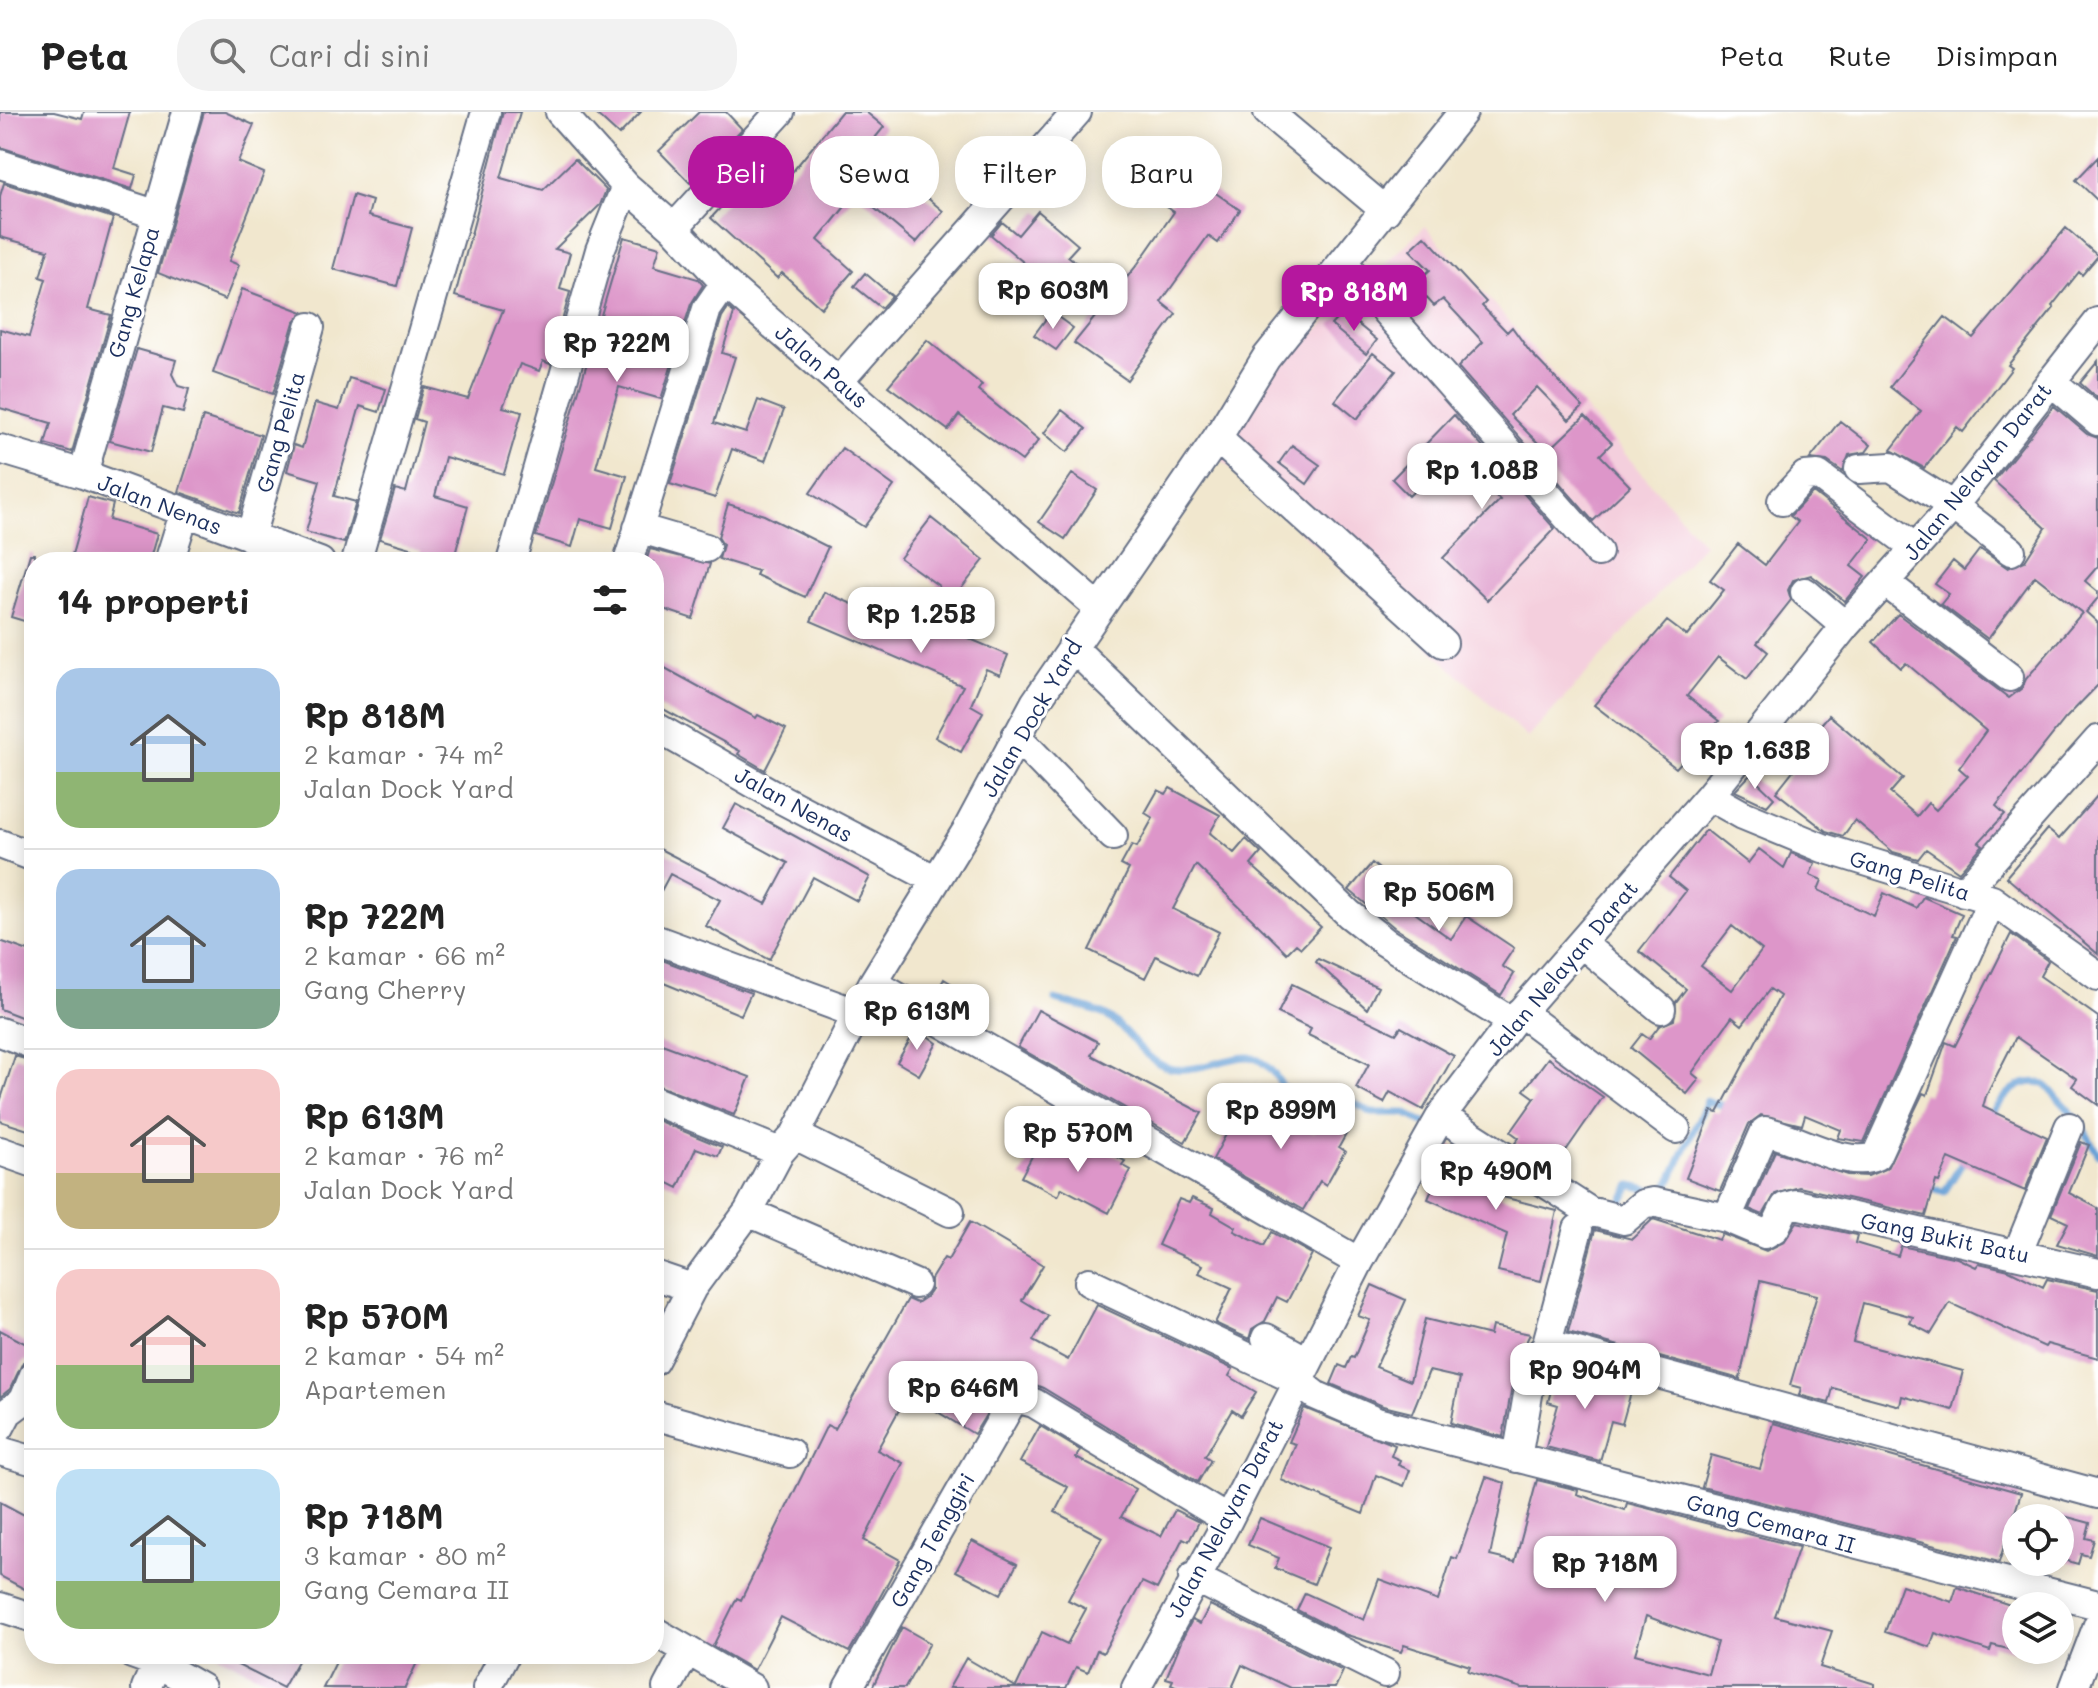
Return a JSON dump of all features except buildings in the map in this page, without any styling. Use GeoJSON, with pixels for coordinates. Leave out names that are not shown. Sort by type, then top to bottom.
{"type":"FeatureCollection","features":[{"type":"Feature","properties":{"kind":"street","name":"Gang Kelapa"},"geometry":{"type":"LineString","coordinates":[[83,474],[155,214],[187,112]]}},
{"type":"Feature","properties":{"kind":"street"},"geometry":{"type":"LineString","coordinates":[[359,552],[486,112]]}},
{"type":"Feature","properties":{"kind":"street"},"geometry":{"type":"LineString","coordinates":[[674,228],[780,112]]}},
{"type":"Feature","properties":{"kind":"street"},"geometry":{"type":"LineString","coordinates":[[839,381],[1077,112]]}},
{"type":"Feature","properties":{"kind":"street"},"geometry":{"type":"LineString","coordinates":[[1268,112],[1386,211]]}},
{"type":"Feature","properties":{"kind":"street","name":"Jalan Dock Yard"},"geometry":{"type":"LineString","coordinates":[[664,1342],[692,1288],[748,1212],[873,983],[936,880],[1016,736],[1072,647],[1217,438],[1266,358],[1463,112]]}},
{"type":"Feature","properties":{"kind":"street","name":"Jalan Paus"},"geometry":{"type":"LineString","coordinates":[[566,114],[626,186],[674,228],[725,283],[1098,607]]}},
{"type":"Feature","properties":{"kind":"street"},"geometry":{"type":"LineString","coordinates":[[0,164],[155,214]]}},
{"type":"Feature","properties":{"kind":"street"},"geometry":{"type":"LineString","coordinates":[[514,552],[600,250],[626,186]]}},
{"type":"Feature","properties":{"kind":"street"},"geometry":{"type":"LineString","coordinates":[[1343,263],[1598,552]]}},
{"type":"Feature","properties":{"kind":"street"},"geometry":{"type":"LineString","coordinates":[[631,552],[707,309],[725,283]]}},
{"type":"Feature","properties":{"kind":"street","name":"Jalan Nelayan Darat"},"geometry":{"type":"LineString","coordinates":[[1136,1688],[1193,1577],[1228,1520],[1359,1262],[1420,1148],[1439,1119],[1516,1017],[1709,796],[1845,626],[1953,506],[2098,322]]}},
{"type":"Feature","properties":{"kind":"street","name":"Gang Pelita"},"geometry":{"type":"LineString","coordinates":[[250,537],[310,327]]}},
{"type":"Feature","properties":{"kind":"street"},"geometry":{"type":"LineString","coordinates":[[2051,381],[2098,421]]}},
{"type":"Feature","properties":{"kind":"street"},"geometry":{"type":"LineString","coordinates":[[1217,438],[1443,643]]}},
{"type":"Feature","properties":{"kind":"street","name":"Jalan Nenas"},"geometry":{"type":"LineString","coordinates":[[0,449],[83,474],[292,552]]}},
{"type":"Feature","properties":{"kind":"street"},"geometry":{"type":"LineString","coordinates":[[1859,469],[1891,467],[1953,506],[2011,551]]}},
{"type":"Feature","properties":{"kind":"street"},"geometry":{"type":"LineString","coordinates":[[1782,501],[1805,476],[1818,475],[1914,547]]}},
{"type":"Feature","properties":{"kind":"street"},"geometry":{"type":"LineString","coordinates":[[172,552],[184,514]]}},
{"type":"Feature","properties":{"kind":"street"},"geometry":{"type":"LineString","coordinates":[[638,528],[706,548]]}},
{"type":"Feature","properties":{"kind":"street"},"geometry":{"type":"LineString","coordinates":[[1886,583],[2009,677]]}},
{"type":"Feature","properties":{"kind":"street"},"geometry":{"type":"LineString","coordinates":[[1805,592],[1845,626]]}},
{"type":"Feature","properties":{"kind":"street"},"geometry":{"type":"LineString","coordinates":[[1072,647],[1349,914],[1385,942],[1516,1017],[1676,1129]]}},
{"type":"Feature","properties":{"kind":"street","name":"Jalan Nenas"},"geometry":{"type":"LineString","coordinates":[[664,732],[783,800],[936,880]]}},
{"type":"Feature","properties":{"kind":"street"},"geometry":{"type":"LineString","coordinates":[[1016,736],[1113,836]]}},
{"type":"Feature","properties":{"kind":"street"},"geometry":{"type":"LineString","coordinates":[[1964,892],[2098,740]]}},
{"type":"Feature","properties":{"kind":"street","name":"Gang Pelita"},"geometry":{"type":"LineString","coordinates":[[1709,796],[1780,832],[1992,900],[2098,976]]}},
{"type":"Feature","properties":{"kind":"street"},"geometry":{"type":"LineString","coordinates":[[0,844],[24,853]]}},
{"type":"Feature","properties":{"kind":"street"},"geometry":{"type":"LineString","coordinates":[[1439,1119],[1589,1211],[1613,1220],[1648,1202],[1727,1218],[1760,1138],[1767,1130],[1811,1148],[1863,1159],[1876,1156],[1992,900]]}},
{"type":"Feature","properties":{"kind":"street"},"geometry":{"type":"LineString","coordinates":[[664,943],[858,1014]]}},
{"type":"Feature","properties":{"kind":"street"},"geometry":{"type":"LineString","coordinates":[[1581,943],[1661,1009]]}},
{"type":"Feature","properties":{"kind":"street"},"geometry":{"type":"LineString","coordinates":[[873,983],[1359,1262]]}},
{"type":"Feature","properties":{"kind":"street"},"geometry":{"type":"LineString","coordinates":[[0,1032],[24,1041]]}},
{"type":"Feature","properties":{"kind":"street"},"geometry":{"type":"LineString","coordinates":[[664,1104],[787,1144],[950,1212]]}},
{"type":"Feature","properties":{"kind":"street"},"geometry":{"type":"LineString","coordinates":[[2018,1252],[2069,1127]]}},
{"type":"Feature","properties":{"kind":"street"},"geometry":{"type":"LineString","coordinates":[[0,1151],[24,1159]]}},
{"type":"Feature","properties":{"kind":"street","name":"Gang Bukit Batu"},"geometry":{"type":"LineString","coordinates":[[1727,1218],[1765,1234],[1771,1233],[1791,1204],[2018,1252],[2098,1273]]}},
{"type":"Feature","properties":{"kind":"street"},"geometry":{"type":"LineString","coordinates":[[748,1212],[915,1284]]}},
{"type":"Feature","properties":{"kind":"street"},"geometry":{"type":"LineString","coordinates":[[1517,1458],[1533,1366],[1538,1354],[1546,1347],[1578,1229]]}},
{"type":"Feature","properties":{"kind":"street"},"geometry":{"type":"LineString","coordinates":[[664,1278],[692,1288]]}},
{"type":"Feature","properties":{"kind":"street"},"geometry":{"type":"LineString","coordinates":[[1089,1282],[1302,1370]]}},
{"type":"Feature","properties":{"kind":"street"},"geometry":{"type":"LineString","coordinates":[[1266,1338],[1302,1370]]}},
{"type":"Feature","properties":{"kind":"street"},"geometry":{"type":"LineString","coordinates":[[1546,1347],[1559,1347],[2098,1494]]}},
{"type":"Feature","properties":{"kind":"street","name":"Gang Cemara II"},"geometry":{"type":"LineString","coordinates":[[1302,1370],[1315,1395],[1377,1422],[2098,1605]]}},
{"type":"Feature","properties":{"kind":"street","name":"Gang Tenggiri"},"geometry":{"type":"LineString","coordinates":[[848,1688],[1012,1402],[1019,1399],[1034,1403],[1228,1520]]}},
{"type":"Feature","properties":{"kind":"street"},"geometry":{"type":"LineString","coordinates":[[0,1427],[8,1412],[24,1400]]}},
{"type":"Feature","properties":{"kind":"street"},"geometry":{"type":"LineString","coordinates":[[664,1418],[790,1453]]}},
{"type":"Feature","properties":{"kind":"street"},"geometry":{"type":"LineString","coordinates":[[0,1451],[24,1458]]}},
{"type":"Feature","properties":{"kind":"street"},"geometry":{"type":"LineString","coordinates":[[1193,1577],[1385,1673]]}},
{"type":"Feature","properties":{"kind":"street"},"geometry":{"type":"LineString","coordinates":[[0,1607],[24,1615]]}},
{"type":"Feature","properties":{"kind":"street"},"geometry":{"type":"LineString","coordinates":[[2074,1688],[2098,1625]]}},
{"type":"Feature","properties":{"kind":"street"},"geometry":{"type":"LineString","coordinates":[[664,1637],[752,1688]]}},
{"type":"Feature","properties":{"kind":"street"},"geometry":{"type":"LineString","coordinates":[[667,1688],[687,1650]]}},
{"type":"Feature","properties":{"kind":"street"},"geometry":{"type":"LineString","coordinates":[[487,1688],[500,1664]]}},
{"type":"Feature","properties":{"kind":"street"},"geometry":{"type":"LineString","coordinates":[[145,1668],[201,1688]]}},
{"type":"Feature","properties":{"kind":"shaded area"},"geometry":{"type":"Polygon","coordinates":[[[1425,226],[1704,544],[1528,738],[1202,442],[1425,226]]]}},
{"type":"Feature","properties":{"kind":"waterway"},"geometry":{"type":"LineString","coordinates":[[1055,1000],[1108,1017],[1152,1059],[1169,1068],[1191,1069],[1237,1058],[1254,1058],[1269,1068],[1290,1097],[1304,1109],[1341,1096],[1372,1113],[1405,1113],[1427,1124]]}},
{"type":"Feature","properties":{"kind":"waterway"},"geometry":{"type":"LineString","coordinates":[[1989,1117],[2012,1090],[2027,1083],[2045,1084],[2079,1121],[2098,1154]]}},
{"type":"Feature","properties":{"kind":"waterway"},"geometry":{"type":"LineString","coordinates":[[1616,1213],[1631,1185],[1660,1192],[1668,1186],[1707,1101],[1731,1108]]}},
{"type":"Feature","properties":{"kind":"waterway"},"geometry":{"type":"LineString","coordinates":[[1925,1186],[1944,1192],[1967,1156]]}}]}
